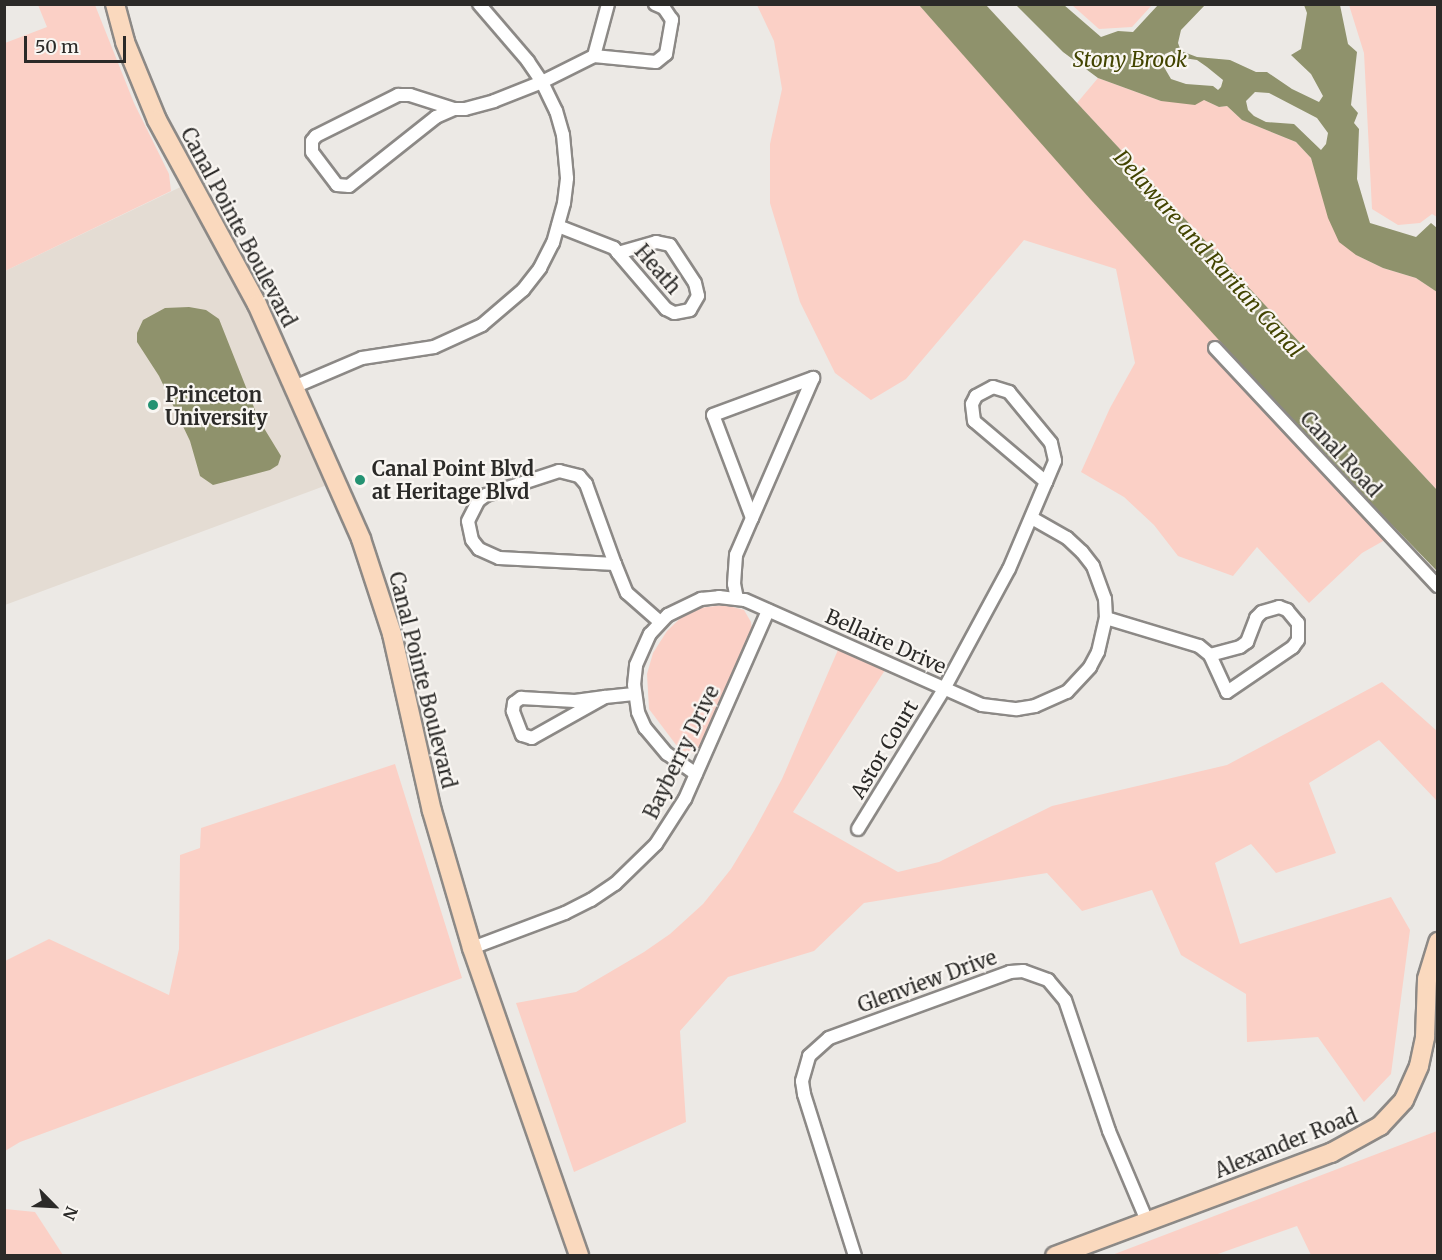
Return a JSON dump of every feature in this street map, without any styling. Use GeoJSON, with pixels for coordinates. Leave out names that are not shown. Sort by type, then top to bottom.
{"type":"FeatureCollection","features":[{"type":"Feature","properties":{"kind":"street","name":"Canal Pointe Boulevard"},"geometry":{"type":"LineString","coordinates":[[115,4],[125,42],[158,120],[252,296],[361,539],[392,634],[432,811],[472,948],[579,1256]]}},
{"type":"Feature","properties":{"kind":"street"},"geometry":{"type":"LineString","coordinates":[[294,387],[362,358],[434,347],[483,325],[523,290],[540,268],[558,226],[564,203],[566,156],[556,111],[542,82],[528,61],[479,4]]}},
{"type":"Feature","properties":{"kind":"street"},"geometry":{"type":"LineString","coordinates":[[594,56],[608,4]]}},
{"type":"Feature","properties":{"kind":"street"},"geometry":{"type":"LineString","coordinates":[[454,109],[436,117],[350,186],[337,185],[311,148],[316,136],[398,95],[410,95],[454,109],[465,109],[494,101],[542,82],[594,56],[656,62],[666,54],[672,20],[664,8],[655,4]]}},
{"type":"Feature","properties":{"kind":"street"},"geometry":{"type":"LineString","coordinates":[[558,226],[614,248],[618,253]]}},
{"type":"Feature","properties":{"kind":"street","name":"Heath"},"geometry":{"type":"LineString","coordinates":[[656,242],[670,245],[697,288],[695,304],[682,314],[666,309],[618,253],[656,242]]}},
{"type":"Feature","properties":{"kind":"street","name":"Canal Road"},"geometry":{"type":"LineString","coordinates":[[1215,348],[1437,586]]}},
{"type":"Feature","properties":{"kind":"street"},"geometry":{"type":"LineString","coordinates":[[737,599],[734,584],[736,555],[813,378],[713,415],[752,518]]}},
{"type":"Feature","properties":{"kind":"street","name":"Astor Court"},"geometry":{"type":"LineString","coordinates":[[858,829],[944,688],[1009,569],[1055,461],[1051,443],[1009,392],[1001,388],[984,389],[972,404],[974,421],[1046,482]]}},
{"type":"Feature","properties":{"kind":"street"},"geometry":{"type":"LineString","coordinates":[[615,564],[489,555],[472,540],[468,521],[471,510],[486,495],[559,471],[570,472],[586,484],[627,593],[660,622]]}},
{"type":"Feature","properties":{"kind":"street","name":"Bellaire Drive"},"geometry":{"type":"LineString","coordinates":[[696,774],[655,742],[638,712],[634,694],[636,665],[641,649],[660,622],[682,606],[701,599],[737,599],[768,610],[982,705],[1001,709],[1035,706],[1052,700],[1079,681],[1090,667],[1104,635],[1106,618],[1100,583],[1082,552],[1067,538],[1032,518]]}},
{"type":"Feature","properties":{"kind":"street"},"geometry":{"type":"LineString","coordinates":[[1106,618],[1199,646],[1210,655],[1227,692],[1293,647],[1300,632],[1298,623],[1287,610],[1270,608],[1256,618],[1247,642],[1240,647],[1210,655]]}},
{"type":"Feature","properties":{"kind":"street","name":"Bayberry Drive"},"geometry":{"type":"LineString","coordinates":[[472,948],[565,913],[615,884],[656,844],[675,816],[696,774],[768,610]]}},
{"type":"Feature","properties":{"kind":"street"},"geometry":{"type":"LineString","coordinates":[[605,698],[532,738],[522,735],[513,711],[514,703],[521,698],[575,701],[634,694]]}},
{"type":"Feature","properties":{"kind":"street","name":"Alexander Road"},"geometry":{"type":"LineString","coordinates":[[1055,1256],[1330,1153],[1369,1134],[1389,1119],[1404,1100],[1419,1066],[1425,1037],[1427,979],[1437,942]]}},
{"type":"Feature","properties":{"kind":"street","name":"Glenview Drive"},"geometry":{"type":"LineString","coordinates":[[855,1256],[804,1094],[802,1081],[809,1056],[828,1038],[1010,972],[1023,971],[1042,977],[1058,989],[1065,1000],[1109,1131],[1147,1221]]}},
{"type":"Feature","properties":{"kind":"shaded area"},"geometry":{"type":"Polygon","coordinates":[[[38,5],[95,5],[134,103],[169,174],[171,191],[5,271],[5,43],[47,27],[38,5]]]}},
{"type":"Feature","properties":{"kind":"shaded area"},"geometry":{"type":"Polygon","coordinates":[[[757,5],[919,5],[1322,453],[1399,532],[1362,553],[1309,603],[1257,547],[1233,576],[1178,556],[1154,525],[1124,497],[1081,472],[1110,408],[1135,363],[1116,269],[1024,240],[906,379],[871,400],[835,373],[800,302],[770,203],[770,144],[782,89],[774,41],[757,5]]]}},
{"type":"Feature","properties":{"kind":"shaded area"},"geometry":{"type":"Polygon","coordinates":[[[1072,5],[1152,5],[1132,27],[1099,29],[1072,5]]]}},
{"type":"Feature","properties":{"kind":"shaded area"},"geometry":{"type":"Polygon","coordinates":[[[1349,5],[1437,5],[1437,217],[1432,214],[1420,223],[1398,225],[1372,209],[1364,53],[1349,5]]]}},
{"type":"Feature","properties":{"kind":"shaded area"},"geometry":{"type":"Polygon","coordinates":[[[1098,78],[1161,101],[1204,100],[1219,107],[1227,106],[1242,120],[1296,142],[1311,158],[1320,185],[1356,255],[1383,268],[1416,278],[1437,292],[1437,490],[1077,103],[1098,78]]]}},
{"type":"Feature","properties":{"kind":"shaded area","name":"Princeton University"},"geometry":{"type":"Polygon","coordinates":[[[191,182],[335,482],[5,605],[5,271],[191,182]]]}},
{"type":"Feature","properties":{"kind":"shaded area"},"geometry":{"type":"Polygon","coordinates":[[[725,605],[744,610],[751,622],[752,630],[702,745],[695,754],[680,750],[649,709],[647,674],[653,653],[667,631],[690,609],[725,605]]]}},
{"type":"Feature","properties":{"kind":"shaded area"},"geometry":{"type":"Polygon","coordinates":[[[841,643],[889,664],[793,812],[898,872],[939,862],[1052,806],[1227,765],[1382,682],[1437,731],[1437,801],[1379,740],[1309,783],[1336,853],[1276,873],[1251,844],[1215,863],[1240,944],[1391,897],[1410,930],[1391,1074],[1364,1102],[1318,1037],[1247,1042],[1246,994],[1181,955],[1152,890],[1082,911],[1047,873],[864,903],[814,951],[728,977],[680,1031],[686,1122],[574,1172],[516,1003],[576,992],[670,934],[703,904],[731,869],[782,779],[841,643]]]}},
{"type":"Feature","properties":{"kind":"shaded area"},"geometry":{"type":"Polygon","coordinates":[[[395,764],[462,978],[20,1142],[5,1151],[5,961],[49,939],[169,995],[179,949],[180,855],[200,848],[201,828],[395,764]]]}},
{"type":"Feature","properties":{"kind":"shaded area"},"geometry":{"type":"Polygon","coordinates":[[[1437,1131],[1437,1255],[1311,1255],[1297,1226],[1215,1255],[1112,1255],[1437,1131]]]}},
{"type":"Feature","properties":{"kind":"shaded area"},"geometry":{"type":"Polygon","coordinates":[[[5,1209],[35,1212],[63,1255],[5,1255],[5,1209]]]}},
{"type":"Feature","properties":{"kind":"water","name":"Delaware and Raritan Canal"},"geometry":{"type":"Polygon","coordinates":[[[919,5],[986,5],[1437,490],[1437,571],[1322,453],[1091,200],[919,5]]]}},
{"type":"Feature","properties":{"kind":"water","name":"Stony Brook"},"geometry":{"type":"Polygon","coordinates":[[[1016,5],[1064,5],[1101,37],[1118,31],[1133,32],[1158,5],[1205,5],[1181,30],[1178,43],[1181,51],[1197,57],[1230,60],[1256,72],[1267,72],[1292,89],[1319,102],[1323,96],[1311,74],[1291,55],[1301,49],[1307,13],[1304,5],[1340,5],[1348,44],[1357,52],[1351,105],[1358,113],[1354,123],[1359,129],[1357,179],[1370,223],[1416,237],[1431,223],[1437,228],[1437,292],[1416,278],[1383,268],[1356,255],[1339,242],[1328,218],[1311,158],[1296,142],[1242,120],[1227,106],[1219,107],[1204,100],[1195,105],[1161,101],[1098,78],[1063,52],[1016,5]],[[1172,51],[1165,54],[1161,62],[1171,79],[1186,84],[1213,86],[1218,90],[1221,87],[1223,80],[1207,67],[1197,60],[1177,57],[1172,51]],[[1255,92],[1246,101],[1248,110],[1254,116],[1266,122],[1294,124],[1321,150],[1326,144],[1328,133],[1317,118],[1269,93],[1255,92]]]}},
{"type":"Feature","properties":{"kind":"water"},"geometry":{"type":"Polygon","coordinates":[[[189,307],[206,310],[219,319],[259,420],[281,456],[278,465],[270,470],[213,485],[200,476],[190,441],[159,376],[137,342],[137,333],[143,320],[165,308],[189,307]]]}},
{"type":"Feature","properties":{"kind":"place","name":"Princeton University"},"geometry":{"type":"Point","coordinates":[153,405]}},
{"type":"Feature","properties":{"kind":"place","name":"Canal Point Blvd at Heritage Blvd"},"geometry":{"type":"Point","coordinates":[360,480]}}]}
